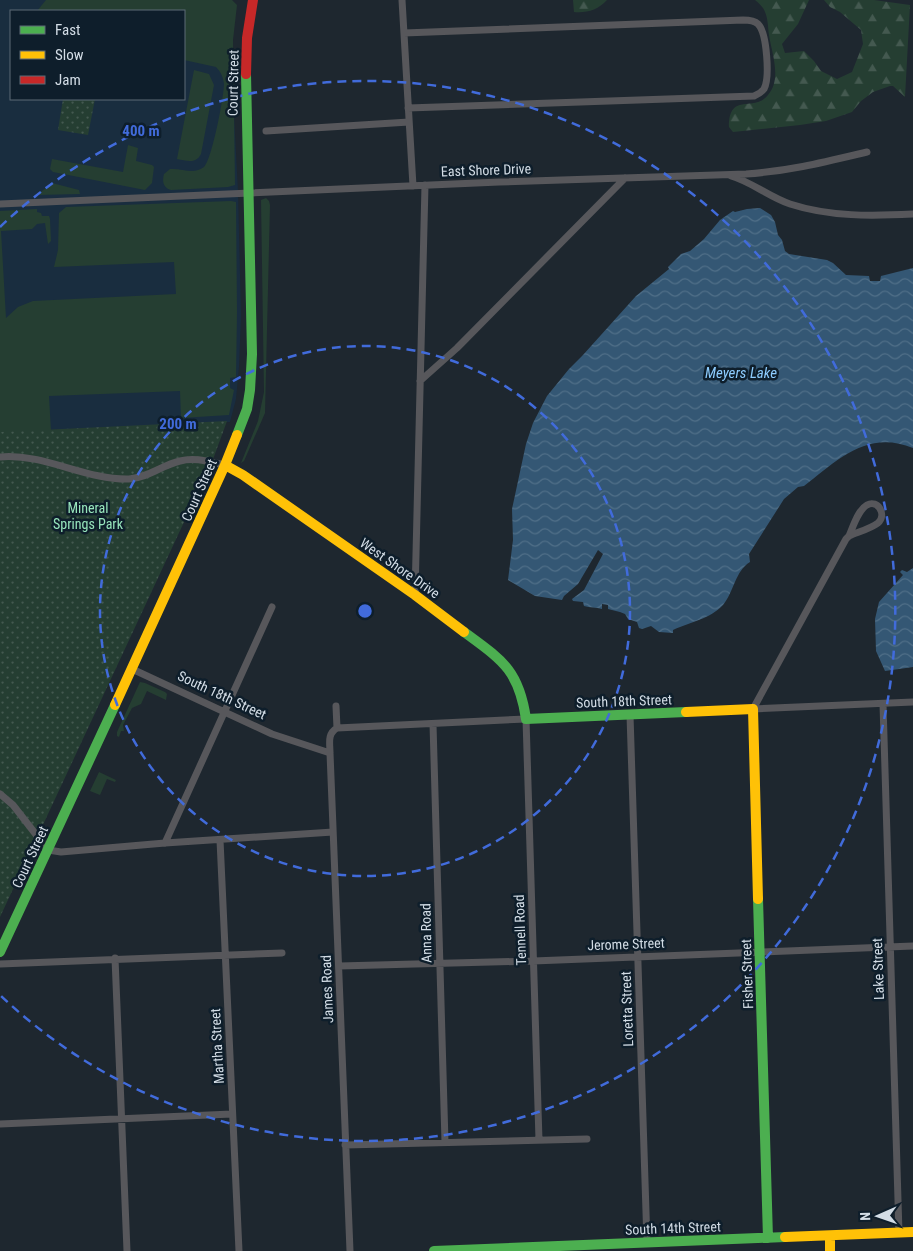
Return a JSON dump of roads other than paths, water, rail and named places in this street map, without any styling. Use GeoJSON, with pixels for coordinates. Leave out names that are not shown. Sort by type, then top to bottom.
{"type":"FeatureCollection","features":[{"type":"Feature","properties":{"kind":"main road","name":"Court Street"},"geometry":{"type":"LineString","coordinates":[[0,952],[132,669],[225,465],[244,417],[250,390],[252,354],[247,51],[253,0]]}},
{"type":"Feature","properties":{"kind":"main road","name":"West Shore Drive"},"geometry":{"type":"LineString","coordinates":[[225,465],[243,475],[415,595],[496,655],[507,665],[516,678],[521,691],[526,719]]}},
{"type":"Feature","properties":{"kind":"main road","name":"South 18th Street"},"geometry":{"type":"LineString","coordinates":[[526,719],[753,710]]}},
{"type":"Feature","properties":{"kind":"main road","name":"Fisher Street"},"geometry":{"type":"LineString","coordinates":[[753,710],[768,1238]]}},
{"type":"Feature","properties":{"kind":"main road","name":"South 14th Street"},"geometry":{"type":"LineString","coordinates":[[434,1251],[519,1250],[913,1232]]}},
{"type":"Feature","properties":{"kind":"main road"},"geometry":{"type":"LineString","coordinates":[[830,1236],[830,1251]]}},
{"type":"Feature","properties":{"kind":"street"},"geometry":{"type":"LineString","coordinates":[[402,0],[413,186]]}},
{"type":"Feature","properties":{"kind":"street"},"geometry":{"type":"LineString","coordinates":[[404,33],[743,20],[756,22],[763,33],[766,43],[766,83],[762,92],[750,96],[408,108]]}},
{"type":"Feature","properties":{"kind":"street"},"geometry":{"type":"LineString","coordinates":[[266,131],[409,122]]}},
{"type":"Feature","properties":{"kind":"street","name":"East Shore Drive"},"geometry":{"type":"LineString","coordinates":[[0,204],[248,192],[777,172],[793,170],[867,152]]}},
{"type":"Feature","properties":{"kind":"street"},"geometry":{"type":"LineString","coordinates":[[726,175],[740,179],[791,204],[825,212],[868,215],[913,214]]}},
{"type":"Feature","properties":{"kind":"street"},"geometry":{"type":"LineString","coordinates":[[420,381],[457,348],[625,178]]}},
{"type":"Feature","properties":{"kind":"street"},"geometry":{"type":"LineString","coordinates":[[415,595],[425,185]]}},
{"type":"Feature","properties":{"kind":"street"},"geometry":{"type":"LineString","coordinates":[[0,457],[25,457],[68,469],[126,479],[138,478],[181,461],[204,460],[225,465]]}},
{"type":"Feature","properties":{"kind":"street"},"geometry":{"type":"LineString","coordinates":[[753,710],[862,509],[872,504],[882,510],[879,522],[849,536]]}},
{"type":"Feature","properties":{"kind":"street"},"geometry":{"type":"LineString","coordinates":[[165,843],[272,607]]}},
{"type":"Feature","properties":{"kind":"street","name":"South 18th Street"},"geometry":{"type":"LineString","coordinates":[[132,669],[277,736],[330,753]]}},
{"type":"Feature","properties":{"kind":"street","name":"South 18th Street"},"geometry":{"type":"LineString","coordinates":[[753,710],[913,702]]}},
{"type":"Feature","properties":{"kind":"street","name":"Lake Street"},"geometry":{"type":"LineString","coordinates":[[883,704],[899,1233]]}},
{"type":"Feature","properties":{"kind":"street"},"geometry":{"type":"LineString","coordinates":[[336,706],[337,728]]}},
{"type":"Feature","properties":{"kind":"street","name":"Loretta Street"},"geometry":{"type":"LineString","coordinates":[[630,715],[647,1243]]}},
{"type":"Feature","properties":{"kind":"street","name":"South 18th Street"},"geometry":{"type":"LineString","coordinates":[[337,728],[526,719]]}},
{"type":"Feature","properties":{"kind":"street","name":"Tennell Road"},"geometry":{"type":"LineString","coordinates":[[526,719],[539,1140]]}},
{"type":"Feature","properties":{"kind":"street","name":"Anna Road"},"geometry":{"type":"LineString","coordinates":[[433,724],[445,1142]]}},
{"type":"Feature","properties":{"kind":"street","name":"James Road"},"geometry":{"type":"LineString","coordinates":[[337,728],[330,736],[330,753],[350,1251]]}},
{"type":"Feature","properties":{"kind":"street"},"geometry":{"type":"LineString","coordinates":[[0,794],[13,805],[48,850],[69,852],[165,843],[333,832]]}},
{"type":"Feature","properties":{"kind":"street","name":"Martha Street"},"geometry":{"type":"LineString","coordinates":[[220,840],[239,1251]]}},
{"type":"Feature","properties":{"kind":"street","name":"Jerome Street"},"geometry":{"type":"LineString","coordinates":[[339,966],[533,961],[913,946]]}},
{"type":"Feature","properties":{"kind":"street"},"geometry":{"type":"LineString","coordinates":[[0,964],[115,958],[282,953]]}},
{"type":"Feature","properties":{"kind":"street"},"geometry":{"type":"LineString","coordinates":[[115,958],[127,1251]]}},
{"type":"Feature","properties":{"kind":"street"},"geometry":{"type":"LineString","coordinates":[[0,1124],[232,1114]]}},
{"type":"Feature","properties":{"kind":"street"},"geometry":{"type":"LineString","coordinates":[[345,1145],[587,1139]]}},
{"type":"Feature","properties":{"kind":"water","name":"Meyers Lake"},"geometry":{"type":"Polygon","coordinates":[[[760,208],[771,215],[785,251],[789,254],[827,260],[846,275],[869,276],[870,281],[880,281],[881,276],[913,268],[913,448],[897,443],[882,442],[867,445],[854,450],[829,466],[804,486],[798,487],[784,499],[749,554],[750,562],[741,571],[723,605],[706,617],[673,630],[673,633],[659,632],[651,626],[639,628],[637,622],[628,619],[625,614],[608,609],[608,605],[602,604],[602,609],[586,607],[583,602],[573,601],[572,599],[584,590],[603,554],[598,550],[578,584],[562,600],[535,596],[508,580],[513,540],[512,509],[526,444],[533,423],[547,396],[569,369],[636,296],[669,269],[668,267],[681,254],[690,251],[704,239],[720,220],[733,211],[760,208]]]}},
{"type":"Feature","properties":{"kind":"water"},"geometry":{"type":"Polygon","coordinates":[[[913,568],[913,667],[885,671],[876,651],[875,619],[879,602],[903,575],[900,572],[902,570],[907,572],[913,568]]]}},
{"type":"Feature","properties":{"kind":"park label","name":"Mineral Springs Park"},"geometry":{"type":"Point","coordinates":[88,516]}}]}
